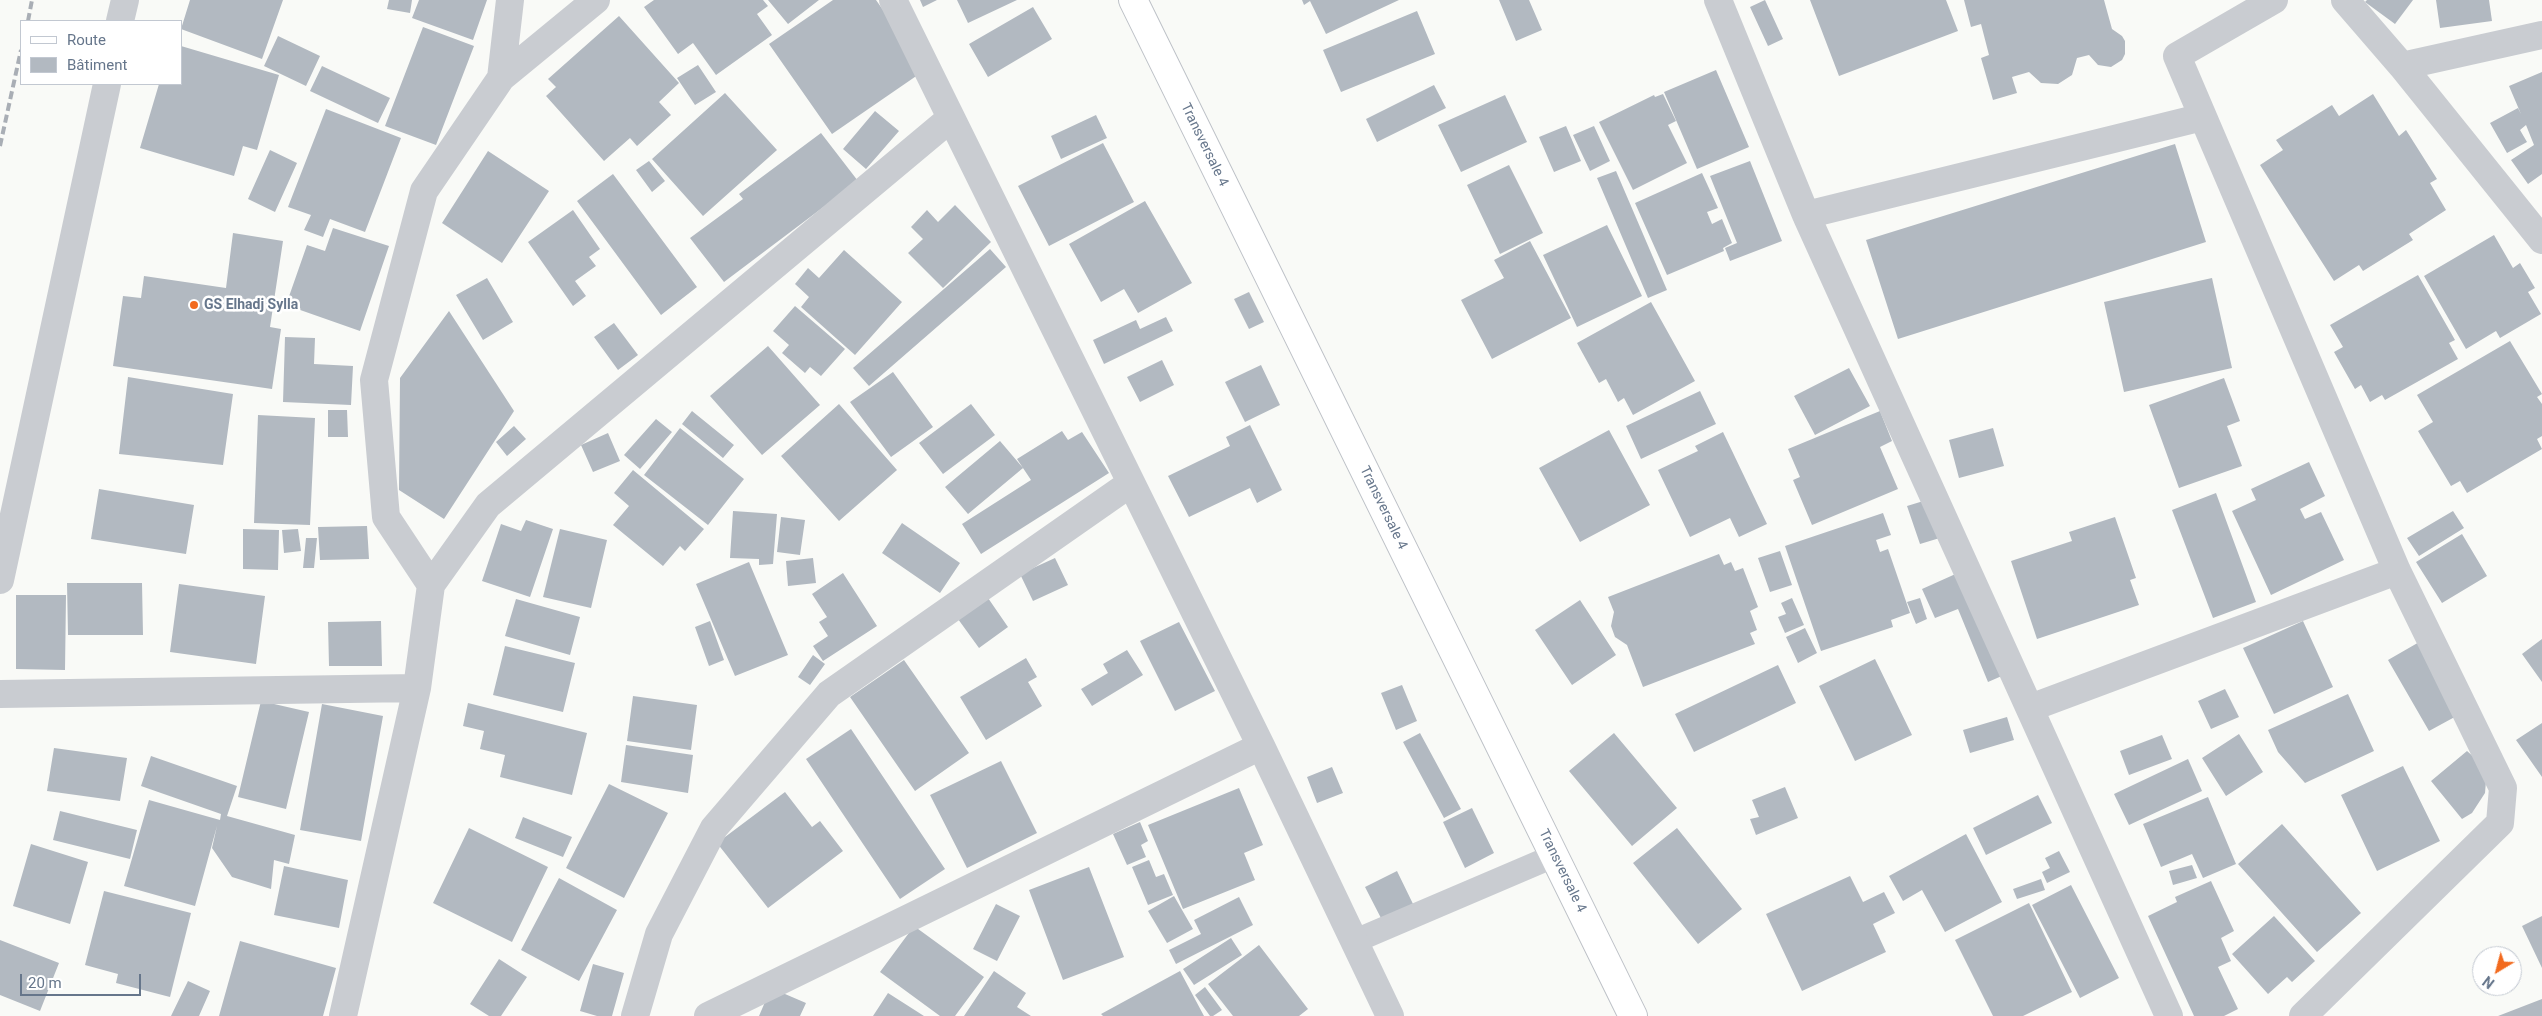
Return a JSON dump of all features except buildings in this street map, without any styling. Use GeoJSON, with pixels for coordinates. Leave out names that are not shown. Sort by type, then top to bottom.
{"type":"FeatureCollection","features":[{"type":"Feature","properties":{"kind":"main road","name":"Transversale 4"},"geometry":{"type":"LineString","coordinates":[[1133,0],[1634,1016]]}},
{"type":"Feature","properties":{"kind":"street"},"geometry":{"type":"LineString","coordinates":[[120,20],[125,0]]}},
{"type":"Feature","properties":{"kind":"street"},"geometry":{"type":"LineString","coordinates":[[501,78],[510,0]]}},
{"type":"Feature","properties":{"kind":"street"},"geometry":{"type":"LineString","coordinates":[[432,585],[386,517],[374,380],[424,192],[501,78],[596,0]]}},
{"type":"Feature","properties":{"kind":"street"},"geometry":{"type":"LineString","coordinates":[[893,0],[1262,746],[1390,1016]]}},
{"type":"Feature","properties":{"kind":"street"},"geometry":{"type":"LineString","coordinates":[[1718,0],[1806,214],[2169,1016]]}},
{"type":"Feature","properties":{"kind":"street"},"geometry":{"type":"LineString","coordinates":[[2274,0],[2177,56],[2397,571],[2503,788],[2500,823],[2303,1016]]}},
{"type":"Feature","properties":{"kind":"street"},"geometry":{"type":"LineString","coordinates":[[2344,0],[2402,66],[2542,240]]}},
{"type":"Feature","properties":{"kind":"street"},"geometry":{"type":"LineString","coordinates":[[2402,66],[2542,35]]}},
{"type":"Feature","properties":{"kind":"street"},"geometry":{"type":"LineString","coordinates":[[0,580],[107,85]]}},
{"type":"Feature","properties":{"kind":"street"},"geometry":{"type":"LineString","coordinates":[[343,1016],[417,688],[432,585],[488,506],[951,118]]}},
{"type":"Feature","properties":{"kind":"street"},"geometry":{"type":"LineString","coordinates":[[1806,214],[2203,118]]}},
{"type":"Feature","properties":{"kind":"street"},"geometry":{"type":"LineString","coordinates":[[635,1016],[660,934],[714,828],[829,694],[1131,482]]}},
{"type":"Feature","properties":{"kind":"street"},"geometry":{"type":"LineString","coordinates":[[2030,708],[2397,571]]}},
{"type":"Feature","properties":{"kind":"street"},"geometry":{"type":"LineString","coordinates":[[0,694],[417,688]]}},
{"type":"Feature","properties":{"kind":"street"},"geometry":{"type":"LineString","coordinates":[[708,1016],[1262,746]]}},
{"type":"Feature","properties":{"kind":"lane"},"geometry":{"type":"LineString","coordinates":[[1355,941],[1554,856]]}},
{"type":"Feature","properties":{"kind":"railway"},"geometry":{"type":"LineString","coordinates":[[28,20],[32,0]]}},
{"type":"Feature","properties":{"kind":"railway"},"geometry":{"type":"LineString","coordinates":[[0,146],[20,55]]}},
{"type":"Feature","properties":{"kind":"place","name":"GS Elhadj Sylla"},"geometry":{"type":"Point","coordinates":[194,305]}}]}
